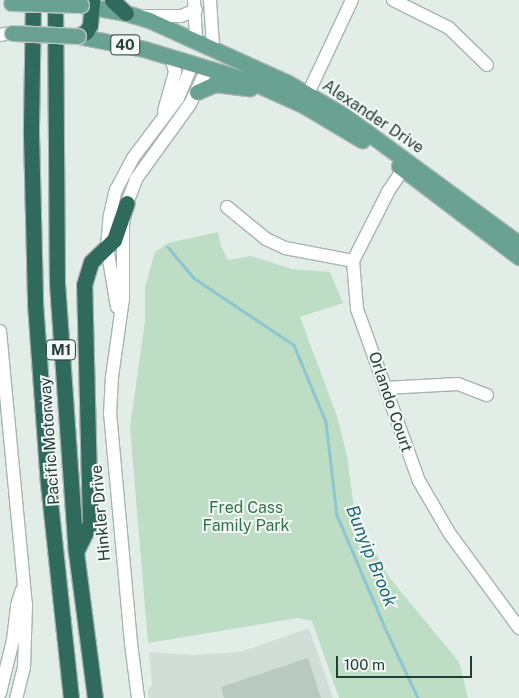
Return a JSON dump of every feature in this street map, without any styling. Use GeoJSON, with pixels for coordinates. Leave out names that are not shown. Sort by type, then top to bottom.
{"type":"FeatureCollection","features":[{"type":"Feature","properties":{"kind":"highway","name":"Pacific Motorway"},"geometry":{"type":"LineString","coordinates":[[33,0],[31,134],[35,303],[48,483],[71,698]]}},
{"type":"Feature","properties":{"kind":"highway","name":"Pacific Motorway"},"geometry":{"type":"LineString","coordinates":[[55,0],[57,283],[64,410],[76,552],[95,698]]}},
{"type":"Feature","properties":{"kind":"highway"},"geometry":{"type":"LineString","coordinates":[[112,0],[132,14]]}},
{"type":"Feature","properties":{"kind":"highway"},"geometry":{"type":"LineString","coordinates":[[78,36],[89,27],[88,4]]}},
{"type":"Feature","properties":{"kind":"highway"},"geometry":{"type":"LineString","coordinates":[[76,552],[90,523],[84,285],[90,265],[114,240],[127,203]]}},
{"type":"Feature","properties":{"kind":"main road","name":"40"},"geometry":{"type":"LineString","coordinates":[[6,3],[88,4],[132,14],[196,40]]}},
{"type":"Feature","properties":{"kind":"main road","name":"40"},"geometry":{"type":"LineString","coordinates":[[6,33],[78,36],[125,45],[201,65]]}},
{"type":"Feature","properties":{"kind":"main road","name":"Alexander Drive"},"geometry":{"type":"LineString","coordinates":[[196,40],[264,71],[301,99],[356,136],[406,165],[517,247]]}},
{"type":"Feature","properties":{"kind":"main road","name":"Hinkler Drive"},"geometry":{"type":"LineString","coordinates":[[196,40],[201,65]]}},
{"type":"Feature","properties":{"kind":"main road","name":"Hinkler Drive"},"geometry":{"type":"LineString","coordinates":[[201,65],[212,47]]}},
{"type":"Feature","properties":{"kind":"main road","name":"Alexander Drive"},"geometry":{"type":"LineString","coordinates":[[201,65],[301,99]]}},
{"type":"Feature","properties":{"kind":"main road"},"geometry":{"type":"LineString","coordinates":[[197,92],[211,85],[232,85],[301,99]]}},
{"type":"Feature","properties":{"kind":"street","name":"Hinkler Drive"},"geometry":{"type":"LineString","coordinates":[[210,0],[212,47]]}},
{"type":"Feature","properties":{"kind":"street"},"geometry":{"type":"LineString","coordinates":[[301,99],[352,0]]}},
{"type":"Feature","properties":{"kind":"street"},"geometry":{"type":"LineString","coordinates":[[398,1],[449,28],[487,65]]}},
{"type":"Feature","properties":{"kind":"street"},"geometry":{"type":"LineString","coordinates":[[132,14],[181,16],[195,5]]}},
{"type":"Feature","properties":{"kind":"street","name":"Hinkler Drive"},"geometry":{"type":"LineString","coordinates":[[195,5],[196,40]]}},
{"type":"Feature","properties":{"kind":"street"},"geometry":{"type":"LineString","coordinates":[[161,121],[175,72],[171,57]]}},
{"type":"Feature","properties":{"kind":"street","name":"Hinkler Drive"},"geometry":{"type":"LineString","coordinates":[[138,698],[110,421],[112,377],[124,294],[122,233],[127,203],[140,171],[197,92],[201,65]]}},
{"type":"Feature","properties":{"kind":"street","name":"Hinkler Drive"},"geometry":{"type":"LineString","coordinates":[[119,325],[107,247],[110,215],[119,183],[132,158],[201,65]]}},
{"type":"Feature","properties":{"kind":"street"},"geometry":{"type":"LineString","coordinates":[[227,207],[266,238],[285,248],[353,261],[388,192],[406,165]]}},
{"type":"Feature","properties":{"kind":"street","name":"Orlando Court"},"geometry":{"type":"LineString","coordinates":[[353,261],[357,309],[408,457],[431,504],[450,534],[519,628]]}},
{"type":"Feature","properties":{"kind":"street"},"geometry":{"type":"LineString","coordinates":[[0,331],[26,628],[24,667],[16,698]]}},
{"type":"Feature","properties":{"kind":"street"},"geometry":{"type":"LineString","coordinates":[[385,388],[458,384],[487,395]]}},
{"type":"Feature","properties":{"kind":"street"},"geometry":{"type":"LineString","coordinates":[[0,693],[13,640],[17,605],[23,588]]}},
{"type":"Feature","properties":{"kind":"shaded area"},"geometry":{"type":"Polygon","coordinates":[[[309,628],[333,698],[149,698],[148,691],[152,684],[149,652],[192,655],[240,652],[309,628]]]}},
{"type":"Feature","properties":{"kind":"green space","name":"Fred Cass Family Park"},"geometry":{"type":"Polygon","coordinates":[[[218,232],[221,246],[228,260],[251,256],[292,269],[330,272],[343,303],[300,317],[337,416],[347,456],[355,516],[389,577],[459,662],[468,698],[339,698],[312,621],[298,618],[148,643],[130,428],[145,321],[145,287],[155,252],[168,243],[218,232]]]}},
{"type":"Feature","properties":{"kind":"building"},"geometry":{"type":"Polygon","coordinates":[[[308,658],[321,698],[224,698],[221,687],[308,658]]]}},
{"type":"Feature","properties":{"kind":"waterway","name":"Bunyip Brook"},"geometry":{"type":"LineString","coordinates":[[168,247],[194,278],[294,345],[326,422],[337,515],[387,632],[418,698]]}}]}
